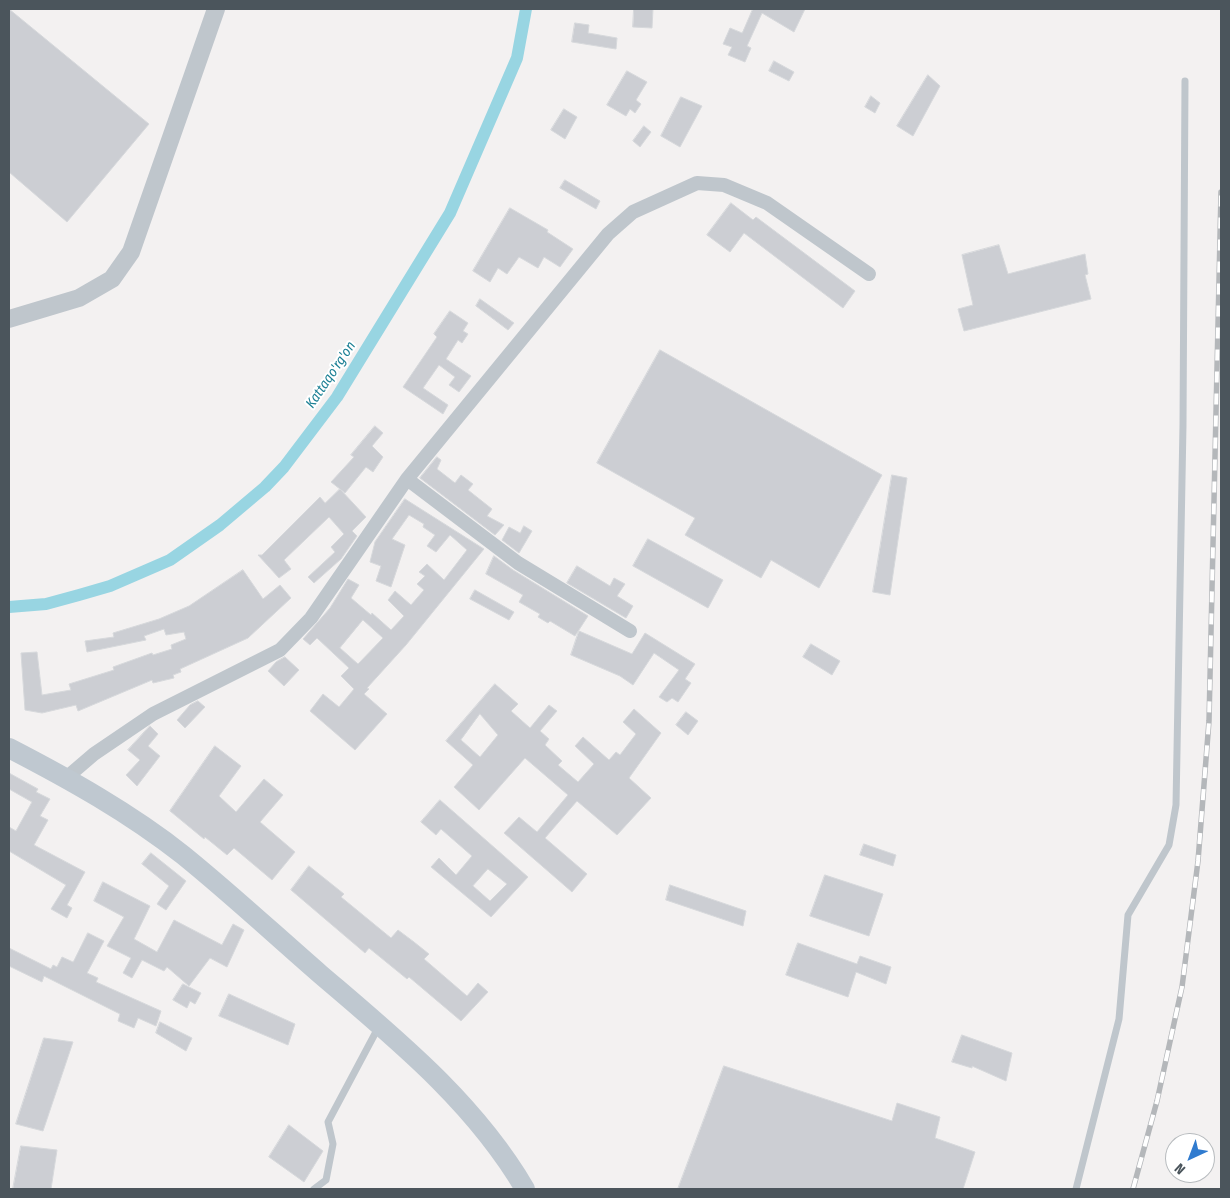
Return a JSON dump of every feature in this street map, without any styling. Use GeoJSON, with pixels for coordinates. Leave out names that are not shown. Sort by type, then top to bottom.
{"type":"FeatureCollection","features":[{"type":"Feature","properties":{"kind":"main road"},"geometry":{"type":"LineString","coordinates":[[9,748],[66,778],[182,854],[380,1025],[455,1095],[487,1132],[525,1189]]}},
{"type":"Feature","properties":{"kind":"street"},"geometry":{"type":"LineString","coordinates":[[9,319],[79,298],[112,279],[131,252],[216,9]]}},
{"type":"Feature","properties":{"kind":"street"},"geometry":{"type":"LineString","coordinates":[[66,778],[94,754],[153,714],[280,650],[311,618],[407,479],[608,234],[633,212],[697,184],[724,185],[767,203],[869,274]]}},
{"type":"Feature","properties":{"kind":"street"},"geometry":{"type":"LineString","coordinates":[[407,479],[518,563],[630,631]]}},
{"type":"Feature","properties":{"kind":"lane"},"geometry":{"type":"LineString","coordinates":[[1076,1189],[1119,1019],[1128,916],[1170,845],[1176,805],[1183,425],[1186,81]]}},
{"type":"Feature","properties":{"kind":"lane"},"geometry":{"type":"LineString","coordinates":[[314,1189],[326,1180],[333,1144],[328,1122],[380,1025]]}},
{"type":"Feature","properties":{"kind":"building"},"geometry":{"type":"Polygon","coordinates":[[[9,9],[149,124],[67,222],[9,172],[9,9]]]}},
{"type":"Feature","properties":{"kind":"building"},"geometry":{"type":"Polygon","coordinates":[[[634,9],[653,9],[652,28],[633,27],[634,9]]]}},
{"type":"Feature","properties":{"kind":"building"},"geometry":{"type":"Polygon","coordinates":[[[753,9],[805,9],[794,32],[762,13],[747,46],[751,48],[745,62],[728,55],[732,47],[723,44],[730,28],[742,33],[753,9]]]}},
{"type":"Feature","properties":{"kind":"building"},"geometry":{"type":"Polygon","coordinates":[[[575,23],[589,25],[588,33],[617,38],[616,49],[572,42],[575,23]]]}},
{"type":"Feature","properties":{"kind":"building"},"geometry":{"type":"Polygon","coordinates":[[[774,61],[794,72],[789,81],[769,71],[774,61]]]}},
{"type":"Feature","properties":{"kind":"building"},"geometry":{"type":"Polygon","coordinates":[[[627,71],[647,82],[636,100],[641,104],[635,113],[630,109],[626,116],[607,105],[627,71]]]}},
{"type":"Feature","properties":{"kind":"building"},"geometry":{"type":"Polygon","coordinates":[[[928,75],[940,86],[913,136],[897,126],[928,75]]]}},
{"type":"Feature","properties":{"kind":"building"},"geometry":{"type":"Polygon","coordinates":[[[871,96],[880,103],[875,113],[865,107],[871,96]]]}},
{"type":"Feature","properties":{"kind":"building"},"geometry":{"type":"Polygon","coordinates":[[[681,97],[702,106],[680,147],[661,136],[681,97]]]}},
{"type":"Feature","properties":{"kind":"building"},"geometry":{"type":"Polygon","coordinates":[[[564,109],[577,117],[565,139],[551,130],[564,109]]]}},
{"type":"Feature","properties":{"kind":"building"},"geometry":{"type":"Polygon","coordinates":[[[644,126],[651,132],[640,147],[633,141],[644,126]]]}},
{"type":"Feature","properties":{"kind":"building"},"geometry":{"type":"Polygon","coordinates":[[[565,180],[600,201],[596,209],[560,188],[565,180]]]}},
{"type":"Feature","properties":{"kind":"building"},"geometry":{"type":"Polygon","coordinates":[[[731,203],[753,220],[756,217],[855,291],[843,308],[744,233],[730,252],[707,235],[731,203]]]}},
{"type":"Feature","properties":{"kind":"building"},"geometry":{"type":"Polygon","coordinates":[[[510,208],[548,230],[547,232],[573,249],[560,267],[544,257],[538,268],[519,257],[507,274],[498,268],[490,282],[473,271],[510,208]]]}},
{"type":"Feature","properties":{"kind":"building"},"geometry":{"type":"Polygon","coordinates":[[[999,245],[1008,274],[1085,254],[1088,274],[1085,275],[1091,299],[964,331],[958,309],[973,305],[962,255],[999,245]]]}},
{"type":"Feature","properties":{"kind":"building"},"geometry":{"type":"Polygon","coordinates":[[[480,299],[514,323],[508,330],[476,306],[480,299]]]}},
{"type":"Feature","properties":{"kind":"building"},"geometry":{"type":"Polygon","coordinates":[[[450,311],[468,323],[463,331],[468,334],[462,343],[458,340],[446,359],[471,376],[459,392],[449,385],[455,377],[439,365],[423,388],[448,405],[443,414],[403,387],[437,337],[434,334],[450,311]]]}},
{"type":"Feature","properties":{"kind":"building"},"geometry":{"type":"Polygon","coordinates":[[[660,350],[882,475],[819,588],[771,560],[761,578],[685,535],[695,518],[597,463],[660,350]]]}},
{"type":"Feature","properties":{"kind":"building"},"geometry":{"type":"Polygon","coordinates":[[[375,426],[383,433],[372,446],[383,457],[373,472],[366,467],[345,493],[331,482],[354,457],[351,455],[375,426]]]}},
{"type":"Feature","properties":{"kind":"building"},"geometry":{"type":"Polygon","coordinates":[[[437,457],[441,460],[437,469],[455,483],[461,475],[473,484],[468,490],[492,509],[487,516],[504,525],[495,535],[420,478],[437,457]]]}},
{"type":"Feature","properties":{"kind":"building"},"geometry":{"type":"Polygon","coordinates":[[[892,475],[907,478],[890,595],[873,592],[892,475]]]}},
{"type":"Feature","properties":{"kind":"building"},"geometry":{"type":"Polygon","coordinates":[[[340,489],[366,517],[352,531],[357,536],[341,559],[314,583],[308,577],[335,552],[331,547],[344,534],[329,517],[284,560],[291,569],[279,578],[258,555],[262,555],[320,497],[325,503],[340,489]]]}},
{"type":"Feature","properties":{"kind":"building"},"geometry":{"type":"Polygon","coordinates":[[[405,499],[484,549],[406,645],[367,688],[369,689],[364,694],[387,714],[355,750],[310,711],[323,694],[339,707],[354,689],[341,676],[349,668],[317,638],[310,645],[303,639],[330,608],[348,579],[359,585],[351,598],[391,630],[404,616],[388,600],[395,591],[411,605],[424,590],[417,584],[425,576],[419,572],[427,564],[444,580],[467,550],[450,535],[436,552],[427,546],[435,535],[423,527],[424,524],[409,515],[392,539],[405,545],[391,587],[376,581],[381,566],[370,562],[375,542],[405,499]],[[363,620],[340,648],[358,664],[383,638],[363,620]]]}},
{"type":"Feature","properties":{"kind":"building"},"geometry":{"type":"Polygon","coordinates":[[[524,526],[532,531],[519,553],[502,540],[509,527],[520,533],[524,526]]]}},
{"type":"Feature","properties":{"kind":"building"},"geometry":{"type":"Polygon","coordinates":[[[648,539],[723,580],[708,608],[633,566],[648,539]]]}},
{"type":"Feature","properties":{"kind":"building"},"geometry":{"type":"Polygon","coordinates":[[[494,556],[513,570],[588,616],[575,636],[550,621],[548,623],[538,617],[540,614],[519,602],[523,595],[486,574],[494,556]]]}},
{"type":"Feature","properties":{"kind":"building"},"geometry":{"type":"Polygon","coordinates":[[[577,566],[610,586],[614,578],[625,584],[617,596],[633,606],[626,618],[567,583],[577,566]]]}},
{"type":"Feature","properties":{"kind":"building"},"geometry":{"type":"Polygon","coordinates":[[[243,570],[263,599],[280,585],[291,598],[248,638],[180,669],[181,672],[173,675],[174,678],[153,683],[152,680],[78,711],[76,705],[42,713],[25,710],[21,653],[37,652],[42,695],[71,690],[69,684],[114,670],[113,667],[152,653],[153,655],[172,649],[171,645],[186,639],[184,632],[166,635],[164,629],[144,636],[146,640],[87,652],[85,641],[114,637],[113,633],[159,619],[189,606],[243,570]]]}},
{"type":"Feature","properties":{"kind":"building"},"geometry":{"type":"Polygon","coordinates":[[[475,590],[514,612],[509,620],[470,599],[475,590]]]}},
{"type":"Feature","properties":{"kind":"building"},"geometry":{"type":"Polygon","coordinates":[[[579,631],[632,654],[645,633],[695,664],[685,679],[691,683],[678,702],[672,698],[667,702],[659,697],[679,670],[654,653],[633,685],[620,676],[571,655],[579,631]]]}},
{"type":"Feature","properties":{"kind":"building"},"geometry":{"type":"Polygon","coordinates":[[[811,644],[840,661],[832,675],[803,657],[811,644]]]}},
{"type":"Feature","properties":{"kind":"building"},"geometry":{"type":"Polygon","coordinates":[[[285,657],[299,670],[284,686],[268,671],[276,662],[285,657]]]}},
{"type":"Feature","properties":{"kind":"building"},"geometry":{"type":"Polygon","coordinates":[[[495,684],[518,704],[511,711],[530,728],[549,705],[557,711],[540,731],[549,739],[545,745],[562,761],[558,765],[578,782],[594,764],[575,746],[583,737],[609,760],[616,752],[620,755],[636,734],[623,722],[634,709],[661,733],[629,778],[651,798],[617,835],[577,801],[545,838],[587,874],[572,892],[504,833],[519,817],[537,832],[568,795],[525,758],[479,810],[454,787],[473,765],[446,741],[495,684]],[[480,714],[461,740],[480,757],[498,735],[480,714]]]}},
{"type":"Feature","properties":{"kind":"building"},"geometry":{"type":"Polygon","coordinates":[[[198,701],[205,707],[185,728],[177,720],[190,705],[198,701]]]}},
{"type":"Feature","properties":{"kind":"building"},"geometry":{"type":"Polygon","coordinates":[[[686,712],[698,721],[688,735],[676,725],[686,712]]]}},
{"type":"Feature","properties":{"kind":"building"},"geometry":{"type":"Polygon","coordinates":[[[150,726],[158,734],[148,746],[160,756],[137,786],[126,775],[140,760],[128,750],[150,726]]]}},
{"type":"Feature","properties":{"kind":"building"},"geometry":{"type":"Polygon","coordinates":[[[215,746],[241,766],[219,796],[236,812],[264,779],[283,795],[260,822],[295,852],[272,880],[234,848],[227,855],[170,811],[215,746]]]}},
{"type":"Feature","properties":{"kind":"building"},"geometry":{"type":"Polygon","coordinates":[[[9,773],[38,789],[36,792],[50,799],[40,816],[48,820],[34,845],[85,872],[67,905],[72,908],[67,918],[51,909],[66,885],[9,851],[9,827],[16,831],[32,802],[9,789],[9,773]]]}},
{"type":"Feature","properties":{"kind":"building"},"geometry":{"type":"Polygon","coordinates":[[[440,800],[528,877],[491,917],[431,867],[439,858],[456,875],[472,856],[441,829],[436,835],[421,822],[440,800]],[[488,869],[473,886],[490,901],[507,884],[488,869]]]}},
{"type":"Feature","properties":{"kind":"building"},"geometry":{"type":"Polygon","coordinates":[[[864,844],[896,855],[893,866],[860,855],[864,844]]]}},
{"type":"Feature","properties":{"kind":"building"},"geometry":{"type":"Polygon","coordinates":[[[151,853],[186,881],[166,910],[157,904],[169,886],[142,864],[151,853]]]}},
{"type":"Feature","properties":{"kind":"building"},"geometry":{"type":"Polygon","coordinates":[[[309,866],[344,894],[341,897],[391,938],[398,930],[429,954],[424,959],[467,996],[478,983],[488,992],[461,1021],[409,977],[407,979],[369,948],[365,953],[291,890],[309,866]]]}},
{"type":"Feature","properties":{"kind":"building"},"geometry":{"type":"Polygon","coordinates":[[[825,875],[883,894],[869,936],[810,916],[825,875]]]}},
{"type":"Feature","properties":{"kind":"building"},"geometry":{"type":"Polygon","coordinates":[[[103,882],[150,906],[134,939],[157,952],[174,920],[222,945],[233,924],[244,930],[227,967],[210,958],[189,986],[167,967],[164,971],[142,960],[132,978],[123,973],[131,958],[107,946],[124,917],[94,901],[103,882]]]}},
{"type":"Feature","properties":{"kind":"building"},"geometry":{"type":"Polygon","coordinates":[[[670,885],[746,911],[743,926],[666,900],[670,885]]]}},
{"type":"Feature","properties":{"kind":"building"},"geometry":{"type":"Polygon","coordinates":[[[88,933],[104,941],[87,973],[98,978],[96,982],[161,1011],[156,1026],[138,1018],[134,1028],[118,1021],[120,1014],[44,976],[42,982],[9,966],[9,948],[51,969],[53,965],[57,967],[62,957],[73,962],[88,933]]]}},
{"type":"Feature","properties":{"kind":"building"},"geometry":{"type":"Polygon","coordinates":[[[798,943],[857,964],[860,956],[891,967],[886,984],[856,972],[848,997],[786,975],[798,943]]]}},
{"type":"Feature","properties":{"kind":"building"},"geometry":{"type":"Polygon","coordinates":[[[183,984],[201,993],[195,1004],[190,1001],[187,1008],[173,1000],[183,984]]]}},
{"type":"Feature","properties":{"kind":"building"},"geometry":{"type":"Polygon","coordinates":[[[229,994],[295,1024],[288,1045],[219,1016],[229,994]]]}},
{"type":"Feature","properties":{"kind":"building"},"geometry":{"type":"Polygon","coordinates":[[[160,1022],[192,1038],[186,1051],[156,1033],[160,1022]]]}},
{"type":"Feature","properties":{"kind":"building"},"geometry":{"type":"Polygon","coordinates":[[[962,1035],[1012,1053],[1006,1081],[972,1066],[972,1068],[952,1062],[962,1035]]]}},
{"type":"Feature","properties":{"kind":"building"},"geometry":{"type":"Polygon","coordinates":[[[44,1038],[73,1042],[43,1131],[16,1124],[44,1038]]]}},
{"type":"Feature","properties":{"kind":"building"},"geometry":{"type":"Polygon","coordinates":[[[724,1066],[892,1121],[897,1103],[940,1117],[935,1138],[975,1152],[963,1189],[678,1189],[724,1066]]]}},
{"type":"Feature","properties":{"kind":"building"},"geometry":{"type":"Polygon","coordinates":[[[289,1125],[323,1151],[304,1182],[269,1157],[289,1125]]]}},
{"type":"Feature","properties":{"kind":"building"},"geometry":{"type":"Polygon","coordinates":[[[21,1146],[57,1150],[51,1189],[13,1189],[21,1146]]]}},
{"type":"Feature","properties":{"kind":"waterway","name":"Kattaqo'rg'on"},"geometry":{"type":"LineString","coordinates":[[9,607],[46,604],[110,586],[170,560],[220,525],[265,487],[284,467],[337,397],[450,213],[517,58],[526,9]]}},
{"type":"Feature","properties":{"kind":"railway"},"geometry":{"type":"LineString","coordinates":[[1133,1189],[1157,1101],[1182,987],[1198,861],[1209,721],[1221,192]]}}]}
